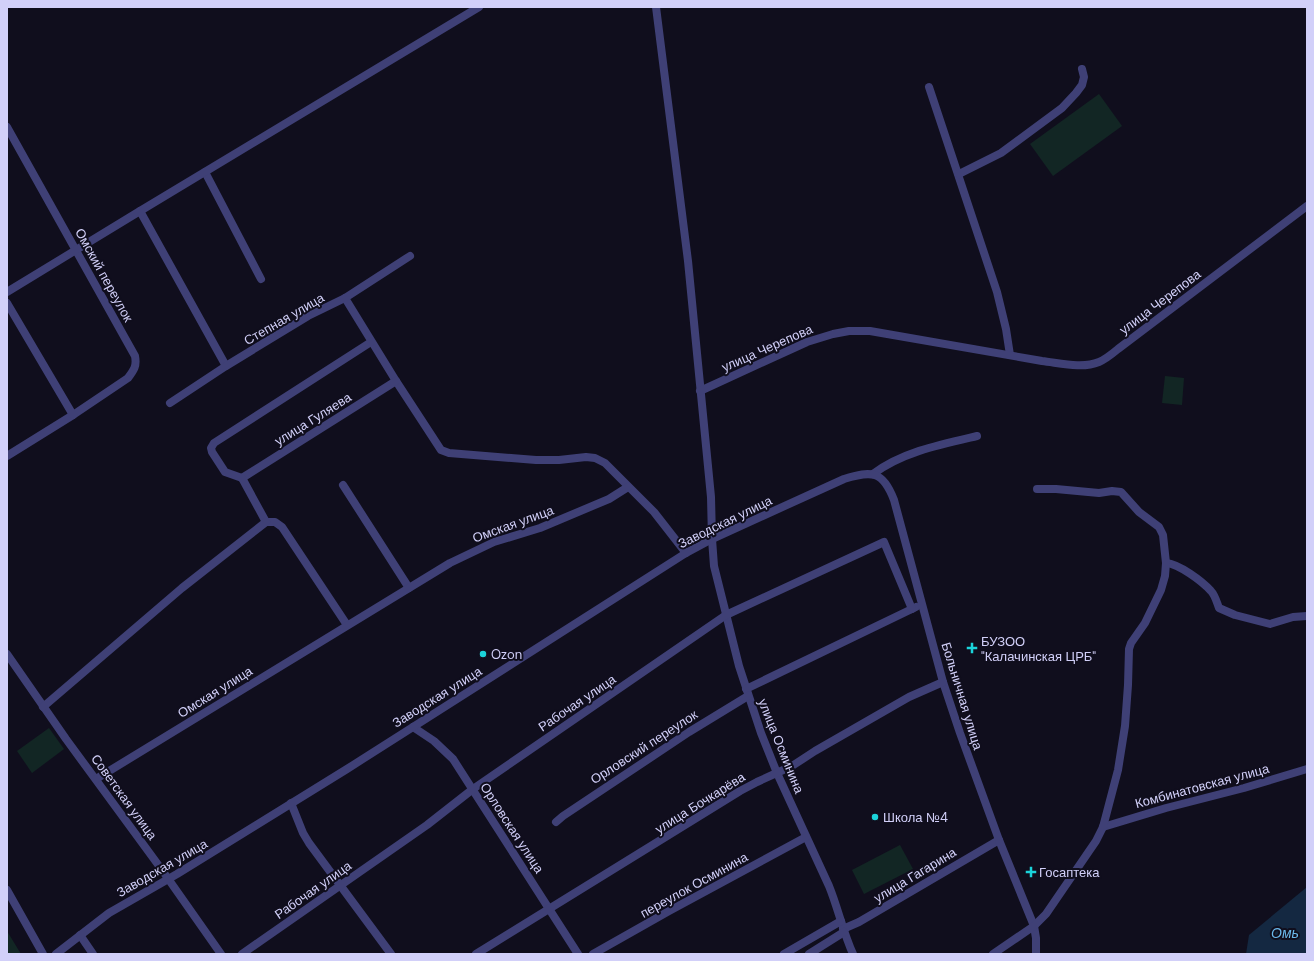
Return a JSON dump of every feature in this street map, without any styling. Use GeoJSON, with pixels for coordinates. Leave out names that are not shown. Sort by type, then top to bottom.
{"type":"FeatureCollection","features":[{"type":"Feature","properties":{"kind":"street"},"geometry":{"type":"LineString","coordinates":[[7,292],[479,7]]}},
{"type":"Feature","properties":{"kind":"street","name":"улица Осминина"},"geometry":{"type":"LineString","coordinates":[[656,7],[688,261],[711,497],[714,566],[747,693],[777,773],[832,891],[842,927],[853,954]]}},
{"type":"Feature","properties":{"kind":"street"},"geometry":{"type":"LineString","coordinates":[[959,174],[1001,153],[1062,108],[1082,85],[1084,78],[1082,69]]}},
{"type":"Feature","properties":{"kind":"street"},"geometry":{"type":"LineString","coordinates":[[930,87],[998,292],[1010,355]]}},
{"type":"Feature","properties":{"kind":"street","name":"Омский переулок"},"geometry":{"type":"LineString","coordinates":[[7,127],[135,356],[137,364],[134,371],[128,378],[73,415]]}},
{"type":"Feature","properties":{"kind":"street"},"geometry":{"type":"LineString","coordinates":[[205,172],[261,279]]}},
{"type":"Feature","properties":{"kind":"street","name":"улица Черепова"},"geometry":{"type":"LineString","coordinates":[[700,391],[807,342],[849,331],[870,331],[1069,365],[1089,365],[1099,362],[1118,350],[1307,206]]}},
{"type":"Feature","properties":{"kind":"street"},"geometry":{"type":"LineString","coordinates":[[140,211],[226,366]]}},
{"type":"Feature","properties":{"kind":"street","name":"Степная улица"},"geometry":{"type":"LineString","coordinates":[[170,403],[226,366],[308,316],[345,298],[410,256]]}},
{"type":"Feature","properties":{"kind":"street"},"geometry":{"type":"LineString","coordinates":[[345,298],[371,342],[441,450],[449,453],[536,460],[559,460],[574,457],[595,458],[605,463],[654,512],[686,553]]}},
{"type":"Feature","properties":{"kind":"street"},"geometry":{"type":"LineString","coordinates":[[7,303],[73,415],[7,456]]}},
{"type":"Feature","properties":{"kind":"street"},"geometry":{"type":"LineString","coordinates":[[266,522],[242,478],[224,472],[211,448],[214,443],[371,342]]}},
{"type":"Feature","properties":{"kind":"street","name":"улица Гуляева"},"geometry":{"type":"LineString","coordinates":[[242,478],[396,381]]}},
{"type":"Feature","properties":{"kind":"street","name":"Заводская улица"},"geometry":{"type":"LineString","coordinates":[[56,954],[109,913],[168,879],[291,803],[686,553],[712,539],[844,479],[866,473],[873,474],[891,462],[920,451],[977,436]]}},
{"type":"Feature","properties":{"kind":"street","name":"Больничная улица"},"geometry":{"type":"LineString","coordinates":[[873,474],[883,480],[890,488],[943,682],[999,840],[1034,926],[1036,954]]}},
{"type":"Feature","properties":{"kind":"street"},"geometry":{"type":"LineString","coordinates":[[343,485],[409,588]]}},
{"type":"Feature","properties":{"kind":"street","name":"Омская улица"},"geometry":{"type":"LineString","coordinates":[[96,779],[346,625],[450,563],[494,542],[540,528],[609,498],[628,487]]}},
{"type":"Feature","properties":{"kind":"street"},"geometry":{"type":"LineString","coordinates":[[993,954],[1034,926],[1046,914],[1096,841],[1103,827],[1118,770],[1125,726],[1129,649],[1131,643],[1145,623],[1165,576],[1166,563],[1163,535],[1159,527],[1139,512],[1121,492],[1112,490],[1099,493],[1038,489]]}},
{"type":"Feature","properties":{"kind":"street"},"geometry":{"type":"LineString","coordinates":[[44,707],[182,588],[266,522],[274,522],[282,527],[346,625]]}},
{"type":"Feature","properties":{"kind":"street","name":"Рабочая улица"},"geometry":{"type":"LineString","coordinates":[[242,954],[427,825],[473,789],[726,615],[884,542],[912,609]]}},
{"type":"Feature","properties":{"kind":"street"},"geometry":{"type":"LineString","coordinates":[[1166,563],[1172,563],[1192,575],[1212,592],[1219,608],[1235,616],[1270,624],[1293,617],[1307,616]]}},
{"type":"Feature","properties":{"kind":"street","name":"Орловский переулок"},"geometry":{"type":"LineString","coordinates":[[556,822],[747,693],[922,604]]}},
{"type":"Feature","properties":{"kind":"street","name":"Советская улица"},"geometry":{"type":"LineString","coordinates":[[7,654],[66,739],[221,954]]}},
{"type":"Feature","properties":{"kind":"street","name":"улица Бочкарёва"},"geometry":{"type":"LineString","coordinates":[[476,954],[740,791],[777,773],[909,697],[943,682]]}},
{"type":"Feature","properties":{"kind":"street","name":"Орловская улица"},"geometry":{"type":"LineString","coordinates":[[413,726],[434,740],[453,759],[578,954]]}},
{"type":"Feature","properties":{"kind":"street","name":"Комбинатовская улица"},"geometry":{"type":"LineString","coordinates":[[1103,827],[1166,808],[1244,788],[1307,768]]}},
{"type":"Feature","properties":{"kind":"street"},"geometry":{"type":"LineString","coordinates":[[291,803],[303,833],[309,843],[391,954]]}},
{"type":"Feature","properties":{"kind":"street","name":"переулок Осминина"},"geometry":{"type":"LineString","coordinates":[[593,954],[806,837]]}},
{"type":"Feature","properties":{"kind":"street","name":"улица Гагарина"},"geometry":{"type":"LineString","coordinates":[[784,954],[842,927],[859,922],[999,840]]}},
{"type":"Feature","properties":{"kind":"street"},"geometry":{"type":"LineString","coordinates":[[7,890],[43,954]]}},
{"type":"Feature","properties":{"kind":"street","name":"улица Гагарина"},"geometry":{"type":"LineString","coordinates":[[809,954],[842,927]]}},
{"type":"Feature","properties":{"kind":"street"},"geometry":{"type":"LineString","coordinates":[[80,935],[92,954]]}},
{"type":"Feature","properties":{"kind":"green space"},"geometry":{"type":"Polygon","coordinates":[[[1099,94],[1122,126],[1053,176],[1030,144],[1099,94]]]}},
{"type":"Feature","properties":{"kind":"green space"},"geometry":{"type":"Polygon","coordinates":[[[1165,376],[1184,378],[1182,405],[1162,403],[1165,376]]]}},
{"type":"Feature","properties":{"kind":"green space"},"geometry":{"type":"Polygon","coordinates":[[[49,728],[64,749],[32,773],[17,751],[49,728]]]}},
{"type":"Feature","properties":{"kind":"green space"},"geometry":{"type":"Polygon","coordinates":[[[900,845],[913,869],[864,894],[852,870],[900,845]]]}},
{"type":"Feature","properties":{"kind":"green space"},"geometry":{"type":"Polygon","coordinates":[[[7,931],[21,954],[7,954],[7,931]]]}},
{"type":"Feature","properties":{"kind":"water","name":"Омь"},"geometry":{"type":"Polygon","coordinates":[[[1307,887],[1307,954],[1246,954],[1249,935],[1307,887]]]}},
{"type":"Feature","properties":{"kind":"place","name":"БУЗОО \"Калачинская ЦРБ\""},"geometry":{"type":"Point","coordinates":[972,648]}},
{"type":"Feature","properties":{"kind":"place","name":"Ozon"},"geometry":{"type":"Point","coordinates":[483,654]}},
{"type":"Feature","properties":{"kind":"place","name":"Школа №4"},"geometry":{"type":"Point","coordinates":[875,817]}},
{"type":"Feature","properties":{"kind":"place","name":"Госаптека"},"geometry":{"type":"Point","coordinates":[1031,872]}}]}
